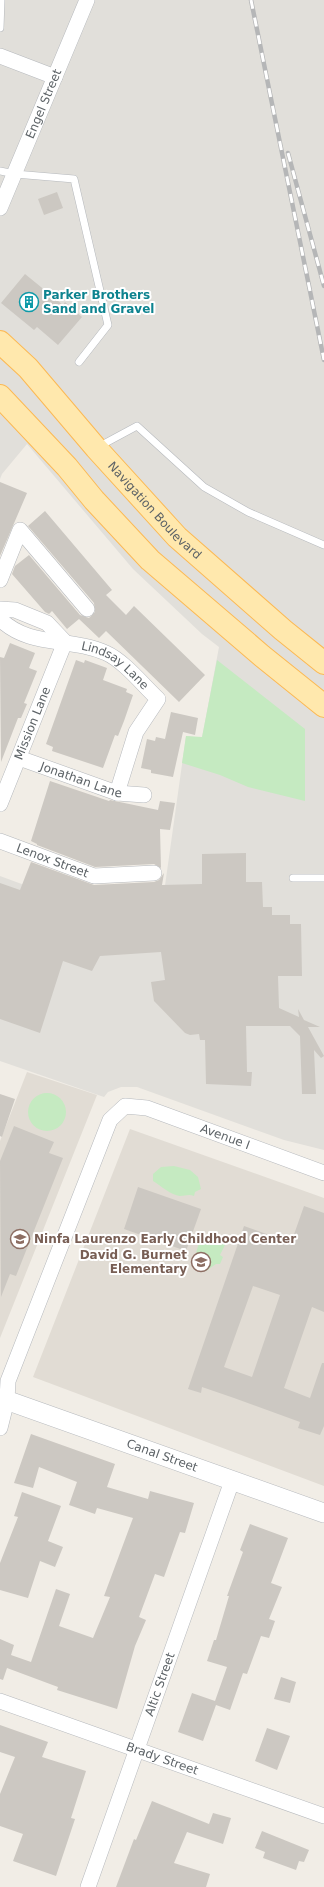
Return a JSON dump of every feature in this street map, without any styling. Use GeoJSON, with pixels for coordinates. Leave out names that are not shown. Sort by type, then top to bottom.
{"type":"FeatureCollection","features":[{"type":"Feature","properties":{"kind":"main road","name":"Navigation Boulevard"},"geometry":{"type":"LineString","coordinates":[[0,342],[28,368],[96,448],[177,537],[283,630],[324,663]]}},
{"type":"Feature","properties":{"kind":"main road"},"geometry":{"type":"LineString","coordinates":[[0,396],[67,467],[94,500],[150,560],[262,656],[324,706]]}},
{"type":"Feature","properties":{"kind":"main road"},"geometry":{"type":"LineString","coordinates":[[67,467],[96,448]]}},
{"type":"Feature","properties":{"kind":"street","name":"Engel Street"},"geometry":{"type":"LineString","coordinates":[[0,208],[87,0]]}},
{"type":"Feature","properties":{"kind":"street"},"geometry":{"type":"LineString","coordinates":[[0,56],[55,77]]}},
{"type":"Feature","properties":{"kind":"street"},"geometry":{"type":"LineString","coordinates":[[0,580],[20,530],[87,609]]}},
{"type":"Feature","properties":{"kind":"street","name":"Lindsay Lane"},"geometry":{"type":"LineString","coordinates":[[0,609],[15,610],[47,623],[65,642]]}},
{"type":"Feature","properties":{"kind":"street","name":"Lindsay Lane"},"geometry":{"type":"LineString","coordinates":[[0,618],[9,627],[42,640],[65,642],[107,653],[116,659],[158,699],[136,732],[117,793]]}},
{"type":"Feature","properties":{"kind":"street","name":"Mission Lane"},"geometry":{"type":"LineString","coordinates":[[0,804],[65,642]]}},
{"type":"Feature","properties":{"kind":"street","name":"Jonathan Lane"},"geometry":{"type":"LineString","coordinates":[[19,758],[117,793],[144,795]]}},
{"type":"Feature","properties":{"kind":"street","name":"Lenox Street"},"geometry":{"type":"LineString","coordinates":[[0,841],[94,876],[154,873]]}},
{"type":"Feature","properties":{"kind":"street","name":"Avenue I"},"geometry":{"type":"LineString","coordinates":[[3,1399],[8,1381],[110,1120],[125,1106],[147,1108],[324,1173]]}},
{"type":"Feature","properties":{"kind":"street"},"geometry":{"type":"LineString","coordinates":[[0,1428],[3,1399]]}},
{"type":"Feature","properties":{"kind":"street","name":"Canal Street"},"geometry":{"type":"LineString","coordinates":[[3,1399],[324,1513]]}},
{"type":"Feature","properties":{"kind":"street","name":"Altic Street"},"geometry":{"type":"LineString","coordinates":[[88,1887],[232,1481]]}},
{"type":"Feature","properties":{"kind":"street","name":"Brady Street"},"geometry":{"type":"LineString","coordinates":[[0,1700],[324,1816]]}},
{"type":"Feature","properties":{"kind":"lane"},"geometry":{"type":"LineString","coordinates":[[0,0],[0,28]]}},
{"type":"Feature","properties":{"kind":"lane"},"geometry":{"type":"LineString","coordinates":[[0,171],[15,174],[74,179],[108,325],[79,362]]}},
{"type":"Feature","properties":{"kind":"lane"},"geometry":{"type":"LineString","coordinates":[[96,448],[137,426],[204,487],[248,512],[324,545]]}},
{"type":"Feature","properties":{"kind":"lane"},"geometry":{"type":"LineString","coordinates":[[293,878],[324,878]]}},
{"type":"Feature","properties":{"kind":"shaded area"},"geometry":{"type":"Polygon","coordinates":[[[0,0],[324,0],[324,1150],[284,1140],[137,1087],[121,1087],[108,1092],[104,1097],[0,1061],[0,876],[92,910],[162,907],[186,736],[202,738],[219,647],[202,634],[133,569],[27,444],[2,474],[0,479],[0,0]]]}},
{"type":"Feature","properties":{"kind":"shaded area","name":"Ninfa Laurenzo Early Childhood Center"},"geometry":{"type":"Polygon","coordinates":[[[27,1072],[97,1095],[0,1338],[0,1141],[27,1072]]]}},
{"type":"Feature","properties":{"kind":"shaded area","name":"David G. Burnet Elementary"},"geometry":{"type":"Polygon","coordinates":[[[130,1129],[324,1198],[324,1486],[33,1377],[130,1129]]]}},
{"type":"Feature","properties":{"kind":"green space"},"geometry":{"type":"Polygon","coordinates":[[[217,660],[305,729],[305,801],[248,787],[220,775],[182,763],[186,736],[202,737],[217,660]]]}},
{"type":"Feature","properties":{"kind":"green space"},"geometry":{"type":"Polygon","coordinates":[[[47,1093],[57,1096],[63,1102],[66,1112],[63,1122],[57,1128],[47,1131],[37,1128],[31,1122],[28,1112],[31,1102],[37,1096],[47,1093]]]}},
{"type":"Feature","properties":{"kind":"green space"},"geometry":{"type":"Polygon","coordinates":[[[174,1166],[190,1170],[198,1177],[201,1189],[195,1192],[194,1196],[177,1195],[153,1181],[153,1174],[161,1167],[174,1166]]]}},
{"type":"Feature","properties":{"kind":"green space"},"geometry":{"type":"Polygon","coordinates":[[[215,1235],[226,1243],[220,1255],[223,1257],[220,1264],[216,1264],[206,1271],[200,1269],[196,1261],[201,1236],[215,1235]]]}},
{"type":"Feature","properties":{"kind":"building"},"geometry":{"type":"Polygon","coordinates":[[[57,192],[63,208],[44,215],[38,199],[57,192]]]}},
{"type":"Feature","properties":{"kind":"building","name":"Parker Brothers Sand and Gravel"},"geometry":{"type":"Polygon","coordinates":[[[25,274],[63,305],[65,302],[82,317],[58,345],[37,327],[34,330],[1,303],[25,274]]]}},
{"type":"Feature","properties":{"kind":"building"},"geometry":{"type":"Polygon","coordinates":[[[0,482],[27,493],[0,556],[0,482]]]}},
{"type":"Feature","properties":{"kind":"building"},"geometry":{"type":"Polygon","coordinates":[[[45,511],[112,590],[106,595],[126,615],[134,606],[205,675],[179,702],[106,631],[99,638],[79,619],[67,629],[52,611],[49,614],[45,612],[12,574],[15,566],[29,555],[80,615],[89,618],[95,612],[94,603],[28,526],[45,511]]]}},
{"type":"Feature","properties":{"kind":"building"},"geometry":{"type":"Polygon","coordinates":[[[10,643],[35,653],[29,668],[37,671],[24,703],[27,704],[21,718],[18,718],[1,762],[0,657],[4,658],[10,643]]]}},
{"type":"Feature","properties":{"kind":"building"},"geometry":{"type":"Polygon","coordinates":[[[76,660],[84,663],[85,660],[107,668],[103,680],[127,689],[126,692],[133,695],[118,736],[115,735],[103,768],[52,751],[53,747],[46,744],[76,660]]]}},
{"type":"Feature","properties":{"kind":"building"},"geometry":{"type":"Polygon","coordinates":[[[171,712],[198,718],[195,735],[183,732],[173,777],[151,773],[151,770],[141,768],[147,739],[155,741],[156,737],[165,739],[171,712]]]}},
{"type":"Feature","properties":{"kind":"building"},"geometry":{"type":"Polygon","coordinates":[[[50,781],[109,801],[158,810],[160,801],[175,803],[170,830],[160,829],[161,868],[154,864],[95,867],[37,845],[31,841],[50,781]]]}},
{"type":"Feature","properties":{"kind":"building"},"geometry":{"type":"Polygon","coordinates":[[[246,853],[246,882],[262,882],[263,907],[272,907],[272,915],[290,915],[290,924],[301,924],[302,976],[278,976],[279,1008],[299,1017],[298,1009],[304,1020],[320,1027],[308,1027],[324,1056],[321,1058],[314,1050],[316,1094],[302,1094],[300,1036],[290,1026],[246,1026],[247,1072],[252,1072],[251,1086],[206,1084],[205,1040],[200,1040],[199,1034],[190,1035],[185,1033],[154,1001],[151,982],[165,980],[161,952],[100,956],[92,971],[63,961],[40,1033],[0,1019],[0,883],[20,890],[31,862],[94,885],[154,882],[159,880],[164,873],[162,885],[202,884],[202,854],[246,853]]]}},
{"type":"Feature","properties":{"kind":"building"},"geometry":{"type":"Polygon","coordinates":[[[0,1094],[15,1099],[2,1137],[0,1136],[0,1094]]]}},
{"type":"Feature","properties":{"kind":"building"},"geometry":{"type":"Polygon","coordinates":[[[14,1126],[54,1142],[49,1153],[63,1158],[16,1276],[10,1274],[1,1297],[0,1161],[14,1126]]]}},
{"type":"Feature","properties":{"kind":"building"},"geometry":{"type":"Polygon","coordinates":[[[138,1187],[201,1209],[186,1251],[124,1229],[138,1187]]]}},
{"type":"Feature","properties":{"kind":"building"},"geometry":{"type":"Polygon","coordinates":[[[304,1206],[324,1213],[324,1312],[312,1307],[284,1388],[310,1398],[322,1363],[324,1363],[324,1426],[320,1435],[298,1428],[300,1422],[234,1398],[202,1387],[201,1393],[188,1389],[244,1226],[291,1243],[304,1206]],[[253,1286],[224,1367],[252,1377],[280,1295],[253,1286]]]}},
{"type":"Feature","properties":{"kind":"building"},"geometry":{"type":"Polygon","coordinates":[[[31,1434],[115,1464],[107,1487],[148,1499],[150,1491],[194,1503],[185,1533],[180,1532],[164,1577],[155,1574],[139,1617],[146,1620],[135,1646],[117,1709],[57,1690],[58,1687],[7,1668],[3,1680],[0,1679],[0,1639],[14,1645],[11,1655],[31,1662],[56,1589],[70,1594],[59,1626],[93,1638],[110,1597],[104,1596],[133,1518],[97,1508],[95,1514],[69,1505],[77,1482],[39,1467],[33,1488],[14,1483],[31,1434]]]}},
{"type":"Feature","properties":{"kind":"building"},"geometry":{"type":"Polygon","coordinates":[[[22,1492],[61,1506],[48,1541],[63,1547],[55,1567],[40,1561],[28,1598],[0,1590],[0,1563],[18,1517],[14,1516],[22,1492]]]}},
{"type":"Feature","properties":{"kind":"building"},"geometry":{"type":"Polygon","coordinates":[[[250,1524],[288,1538],[271,1583],[282,1587],[269,1619],[275,1621],[269,1638],[261,1636],[247,1674],[243,1673],[230,1710],[216,1705],[203,1741],[178,1732],[192,1693],[215,1701],[227,1667],[207,1661],[214,1640],[216,1640],[229,1596],[227,1596],[243,1552],[240,1550],[250,1524]]]}},
{"type":"Feature","properties":{"kind":"building"},"geometry":{"type":"Polygon","coordinates":[[[281,1677],[296,1682],[290,1703],[274,1699],[281,1677]]]}},
{"type":"Feature","properties":{"kind":"building"},"geometry":{"type":"Polygon","coordinates":[[[0,1725],[48,1742],[42,1757],[86,1771],[71,1818],[75,1819],[56,1876],[13,1861],[23,1834],[0,1826],[0,1794],[15,1757],[0,1752],[0,1725]]]}},
{"type":"Feature","properties":{"kind":"building"},"geometry":{"type":"Polygon","coordinates":[[[267,1728],[290,1736],[277,1770],[255,1761],[267,1728]]]}},
{"type":"Feature","properties":{"kind":"building"},"geometry":{"type":"Polygon","coordinates":[[[152,1801],[209,1824],[213,1813],[231,1818],[223,1844],[187,1832],[174,1863],[210,1874],[206,1887],[116,1887],[134,1839],[136,1840],[152,1801]]]}},
{"type":"Feature","properties":{"kind":"building"},"geometry":{"type":"Polygon","coordinates":[[[262,1831],[309,1850],[304,1862],[299,1861],[296,1870],[263,1858],[265,1852],[255,1848],[262,1831]]]}},
{"type":"Feature","properties":{"kind":"railway"},"geometry":{"type":"LineString","coordinates":[[251,0],[324,360]]}},
{"type":"Feature","properties":{"kind":"railway"},"geometry":{"type":"LineString","coordinates":[[288,153],[324,286]]}},
{"type":"Feature","properties":{"kind":"place","name":"Parker Brothers Sand and Gravel"},"geometry":{"type":"Point","coordinates":[29,302]}},
{"type":"Feature","properties":{"kind":"place","name":"Ninfa Laurenzo Early Childhood Center"},"geometry":{"type":"Point","coordinates":[20,1239]}},
{"type":"Feature","properties":{"kind":"place","name":"David G. Burnet Elementary"},"geometry":{"type":"Point","coordinates":[201,1262]}}]}
